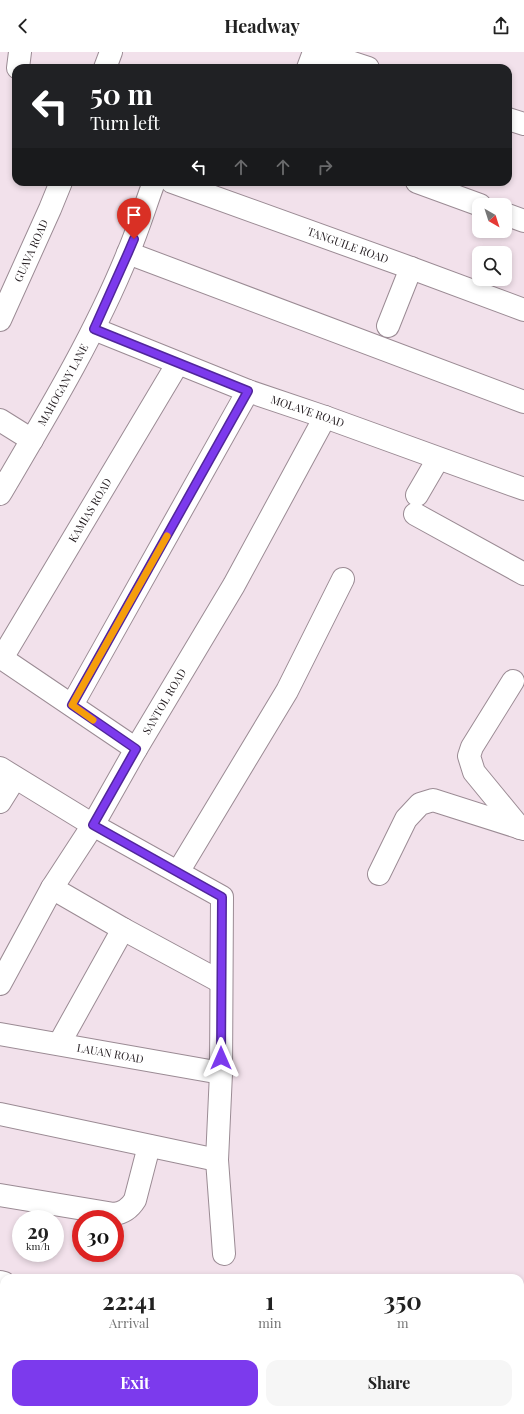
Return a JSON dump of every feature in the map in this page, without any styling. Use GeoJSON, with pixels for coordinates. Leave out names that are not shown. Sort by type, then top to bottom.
{"type":"FeatureCollection","features":[{"type":"Feature","properties":{"kind":"street"},"geometry":{"type":"LineString","coordinates":[[18,64],[20,52]]}},
{"type":"Feature","properties":{"kind":"street"},"geometry":{"type":"LineString","coordinates":[[106,64],[111,52]]}},
{"type":"Feature","properties":{"kind":"street"},"geometry":{"type":"LineString","coordinates":[[313,64],[325,53],[357,64]]}},
{"type":"Feature","properties":{"kind":"street"},"geometry":{"type":"LineString","coordinates":[[512,120],[524,124]]}},
{"type":"Feature","properties":{"kind":"street","name":"GUAVA ROAD"},"geometry":{"type":"LineString","coordinates":[[1,315],[59,186]]}},
{"type":"Feature","properties":{"kind":"street","name":"MAHOGANY LANE"},"geometry":{"type":"LineString","coordinates":[[0,494],[94,329],[128,253],[153,186]]}},
{"type":"Feature","properties":{"kind":"street","name":"TANGUILE ROAD"},"geometry":{"type":"LineString","coordinates":[[183,186],[524,310]]}},
{"type":"Feature","properties":{"kind":"street"},"geometry":{"type":"LineString","coordinates":[[427,186],[472,202]]}},
{"type":"Feature","properties":{"kind":"street"},"geometry":{"type":"LineString","coordinates":[[512,217],[524,221]]}},
{"type":"Feature","properties":{"kind":"street"},"geometry":{"type":"LineString","coordinates":[[128,253],[524,402]]}},
{"type":"Feature","properties":{"kind":"street"},"geometry":{"type":"LineString","coordinates":[[388,326],[411,268]]}},
{"type":"Feature","properties":{"kind":"street","name":"MOLAVE ROAD"},"geometry":{"type":"LineString","coordinates":[[94,329],[248,391],[325,417],[524,490]]}},
{"type":"Feature","properties":{"kind":"street","name":"KAMIAS ROAD"},"geometry":{"type":"LineString","coordinates":[[1,658],[178,363]]}},
{"type":"Feature","properties":{"kind":"street"},"geometry":{"type":"LineString","coordinates":[[72,705],[248,391]]}},
{"type":"Feature","properties":{"kind":"street","name":"SANTOL ROAD"},"geometry":{"type":"LineString","coordinates":[[0,984],[52,888],[93,825],[136,749],[234,585],[325,417]]}},
{"type":"Feature","properties":{"kind":"street"},"geometry":{"type":"LineString","coordinates":[[0,420],[32,440]]}},
{"type":"Feature","properties":{"kind":"street"},"geometry":{"type":"LineString","coordinates":[[438,459],[416,505],[524,574]]}},
{"type":"Feature","properties":{"kind":"street"},"geometry":{"type":"LineString","coordinates":[[178,872],[287,692],[343,579]]}},
{"type":"Feature","properties":{"kind":"street"},"geometry":{"type":"LineString","coordinates":[[1,658],[136,749]]}},
{"type":"Feature","properties":{"kind":"street"},"geometry":{"type":"LineString","coordinates":[[513,681],[472,747],[469,756],[474,772],[522,828]]}},
{"type":"Feature","properties":{"kind":"street"},"geometry":{"type":"LineString","coordinates":[[0,802],[7,773],[93,825],[222,897],[221,1073],[217,1160],[224,1254]]}},
{"type":"Feature","properties":{"kind":"street"},"geometry":{"type":"LineString","coordinates":[[379,874],[406,819],[420,804],[433,800],[522,828]]}},
{"type":"Feature","properties":{"kind":"street"},"geometry":{"type":"LineString","coordinates":[[52,888],[123,929],[221,982]]}},
{"type":"Feature","properties":{"kind":"street"},"geometry":{"type":"LineString","coordinates":[[59,1044],[123,929]]}},
{"type":"Feature","properties":{"kind":"street","name":"LAUAN ROAD"},"geometry":{"type":"LineString","coordinates":[[0,1034],[221,1073]]}},
{"type":"Feature","properties":{"kind":"street"},"geometry":{"type":"LineString","coordinates":[[0,1114],[217,1160]]}},
{"type":"Feature","properties":{"kind":"street"},"geometry":{"type":"LineString","coordinates":[[0,1195],[114,1214],[120,1213],[132,1205],[135,1200],[149,1146]]}},
{"type":"Feature","properties":{"kind":"slow traffic"},"geometry":{"type":"LineString","coordinates":[[93,720],[72,705],[167,536]]}},
{"type":"Feature","properties":{"kind":"route"},"geometry":{"type":"LineString","coordinates":[[134,239],[94,329],[248,391],[72,705],[136,749],[93,825],[222,897],[221,1058]]}}]}
